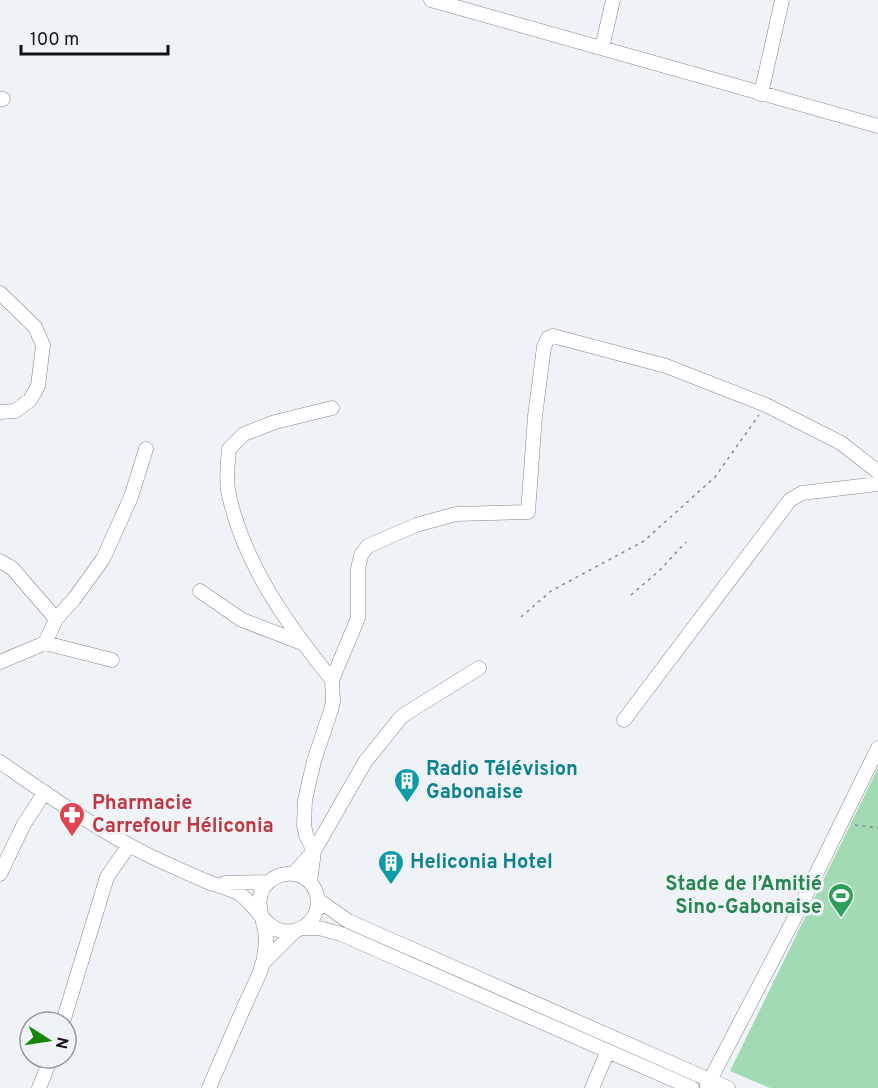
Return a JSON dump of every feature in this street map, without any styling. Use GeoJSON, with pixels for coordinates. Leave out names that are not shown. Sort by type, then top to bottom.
{"type":"FeatureCollection","features":[{"type":"Feature","properties":{"kind":"street"},"geometry":{"type":"LineString","coordinates":[[602,48],[613,0]]}},
{"type":"Feature","properties":{"kind":"street"},"geometry":{"type":"LineString","coordinates":[[761,94],[782,0]]}},
{"type":"Feature","properties":{"kind":"street"},"geometry":{"type":"LineString","coordinates":[[438,1],[878,126]]}},
{"type":"Feature","properties":{"kind":"street"},"geometry":{"type":"LineString","coordinates":[[0,293],[35,327],[43,345],[38,386],[30,400],[15,411],[0,412]]}},
{"type":"Feature","properties":{"kind":"street"},"geometry":{"type":"LineString","coordinates":[[310,882],[314,851],[306,836],[304,800],[331,710],[332,680],[358,618],[358,568],[361,555],[368,546],[416,525],[456,514],[528,512],[535,416],[544,347],[548,338],[553,336],[666,366],[766,405],[841,443],[878,472]]}},
{"type":"Feature","properties":{"kind":"street"},"geometry":{"type":"LineString","coordinates":[[332,408],[275,422],[244,434],[229,449],[228,489],[239,527],[255,567],[303,644],[332,680]]}},
{"type":"Feature","properties":{"kind":"street"},"geometry":{"type":"LineString","coordinates":[[45,643],[56,619],[74,599],[103,559],[131,497],[146,449]]}},
{"type":"Feature","properties":{"kind":"street"},"geometry":{"type":"LineString","coordinates":[[624,720],[790,500],[801,493],[878,484]]}},
{"type":"Feature","properties":{"kind":"street"},"geometry":{"type":"LineString","coordinates":[[0,561],[12,568],[56,619]]}},
{"type":"Feature","properties":{"kind":"street"},"geometry":{"type":"LineString","coordinates":[[200,591],[242,620],[303,644]]}},
{"type":"Feature","properties":{"kind":"street"},"geometry":{"type":"LineString","coordinates":[[0,662],[45,643],[112,660]]}},
{"type":"Feature","properties":{"kind":"street"},"geometry":{"type":"LineString","coordinates":[[293,874],[314,851],[365,762],[402,716],[479,668]]}},
{"type":"Feature","properties":{"kind":"street"},"geometry":{"type":"LineString","coordinates":[[708,1084],[842,824],[878,748]]}},
{"type":"Feature","properties":{"kind":"street"},"geometry":{"type":"LineString","coordinates":[[0,762],[129,845],[208,882],[238,892],[270,925],[278,930],[319,928],[341,934],[692,1088]]}},
{"type":"Feature","properties":{"kind":"street"},"geometry":{"type":"LineString","coordinates":[[0,874],[24,824],[45,792]]}},
{"type":"Feature","properties":{"kind":"street"},"geometry":{"type":"LineString","coordinates":[[67,1010],[107,877],[129,845]]}},
{"type":"Feature","properties":{"kind":"street"},"geometry":{"type":"LineString","coordinates":[[209,1088],[262,964],[266,939],[260,902],[261,893],[269,882],[279,875],[293,874],[304,877],[314,888],[318,900],[316,914],[262,964]]}},
{"type":"Feature","properties":{"kind":"street"},"geometry":{"type":"LineString","coordinates":[[208,882],[242,884],[269,882]]}},
{"type":"Feature","properties":{"kind":"street"},"geometry":{"type":"LineString","coordinates":[[318,900],[348,921],[708,1084],[728,1088]]}},
{"type":"Feature","properties":{"kind":"street"},"geometry":{"type":"LineString","coordinates":[[592,1088],[608,1051]]}},
{"type":"Feature","properties":{"kind":"street"},"geometry":{"type":"LineString","coordinates":[[39,1088],[46,1070]]}},
{"type":"Feature","properties":{"kind":"path"},"geometry":{"type":"LineString","coordinates":[[521,617],[551,591],[644,541],[715,477],[766,405]]}},
{"type":"Feature","properties":{"kind":"path"},"geometry":{"type":"LineString","coordinates":[[631,595],[659,572],[686,542]]}},
{"type":"Feature","properties":{"kind":"path"},"geometry":{"type":"LineString","coordinates":[[842,824],[878,828]]}},
{"type":"Feature","properties":{"kind":"green space","name":"Stade de l’Amitié Sino-Gabonaise"},"geometry":{"type":"Polygon","coordinates":[[[878,768],[878,1088],[770,1088],[730,1071],[878,768]]]}},
{"type":"Feature","properties":{"kind":"place","name":"Radio Télévision Gabonaise"},"geometry":{"type":"Point","coordinates":[407,804]}},
{"type":"Feature","properties":{"kind":"place","name":"Pharmacie Carrefour Héliconia"},"geometry":{"type":"Point","coordinates":[72,838]}},
{"type":"Feature","properties":{"kind":"place","name":"Heliconia Hotel"},"geometry":{"type":"Point","coordinates":[391,886]}},
{"type":"Feature","properties":{"kind":"place","name":"Stade de l’Amitié Sino-Gabonaise"},"geometry":{"type":"Point","coordinates":[841,919]}}]}
